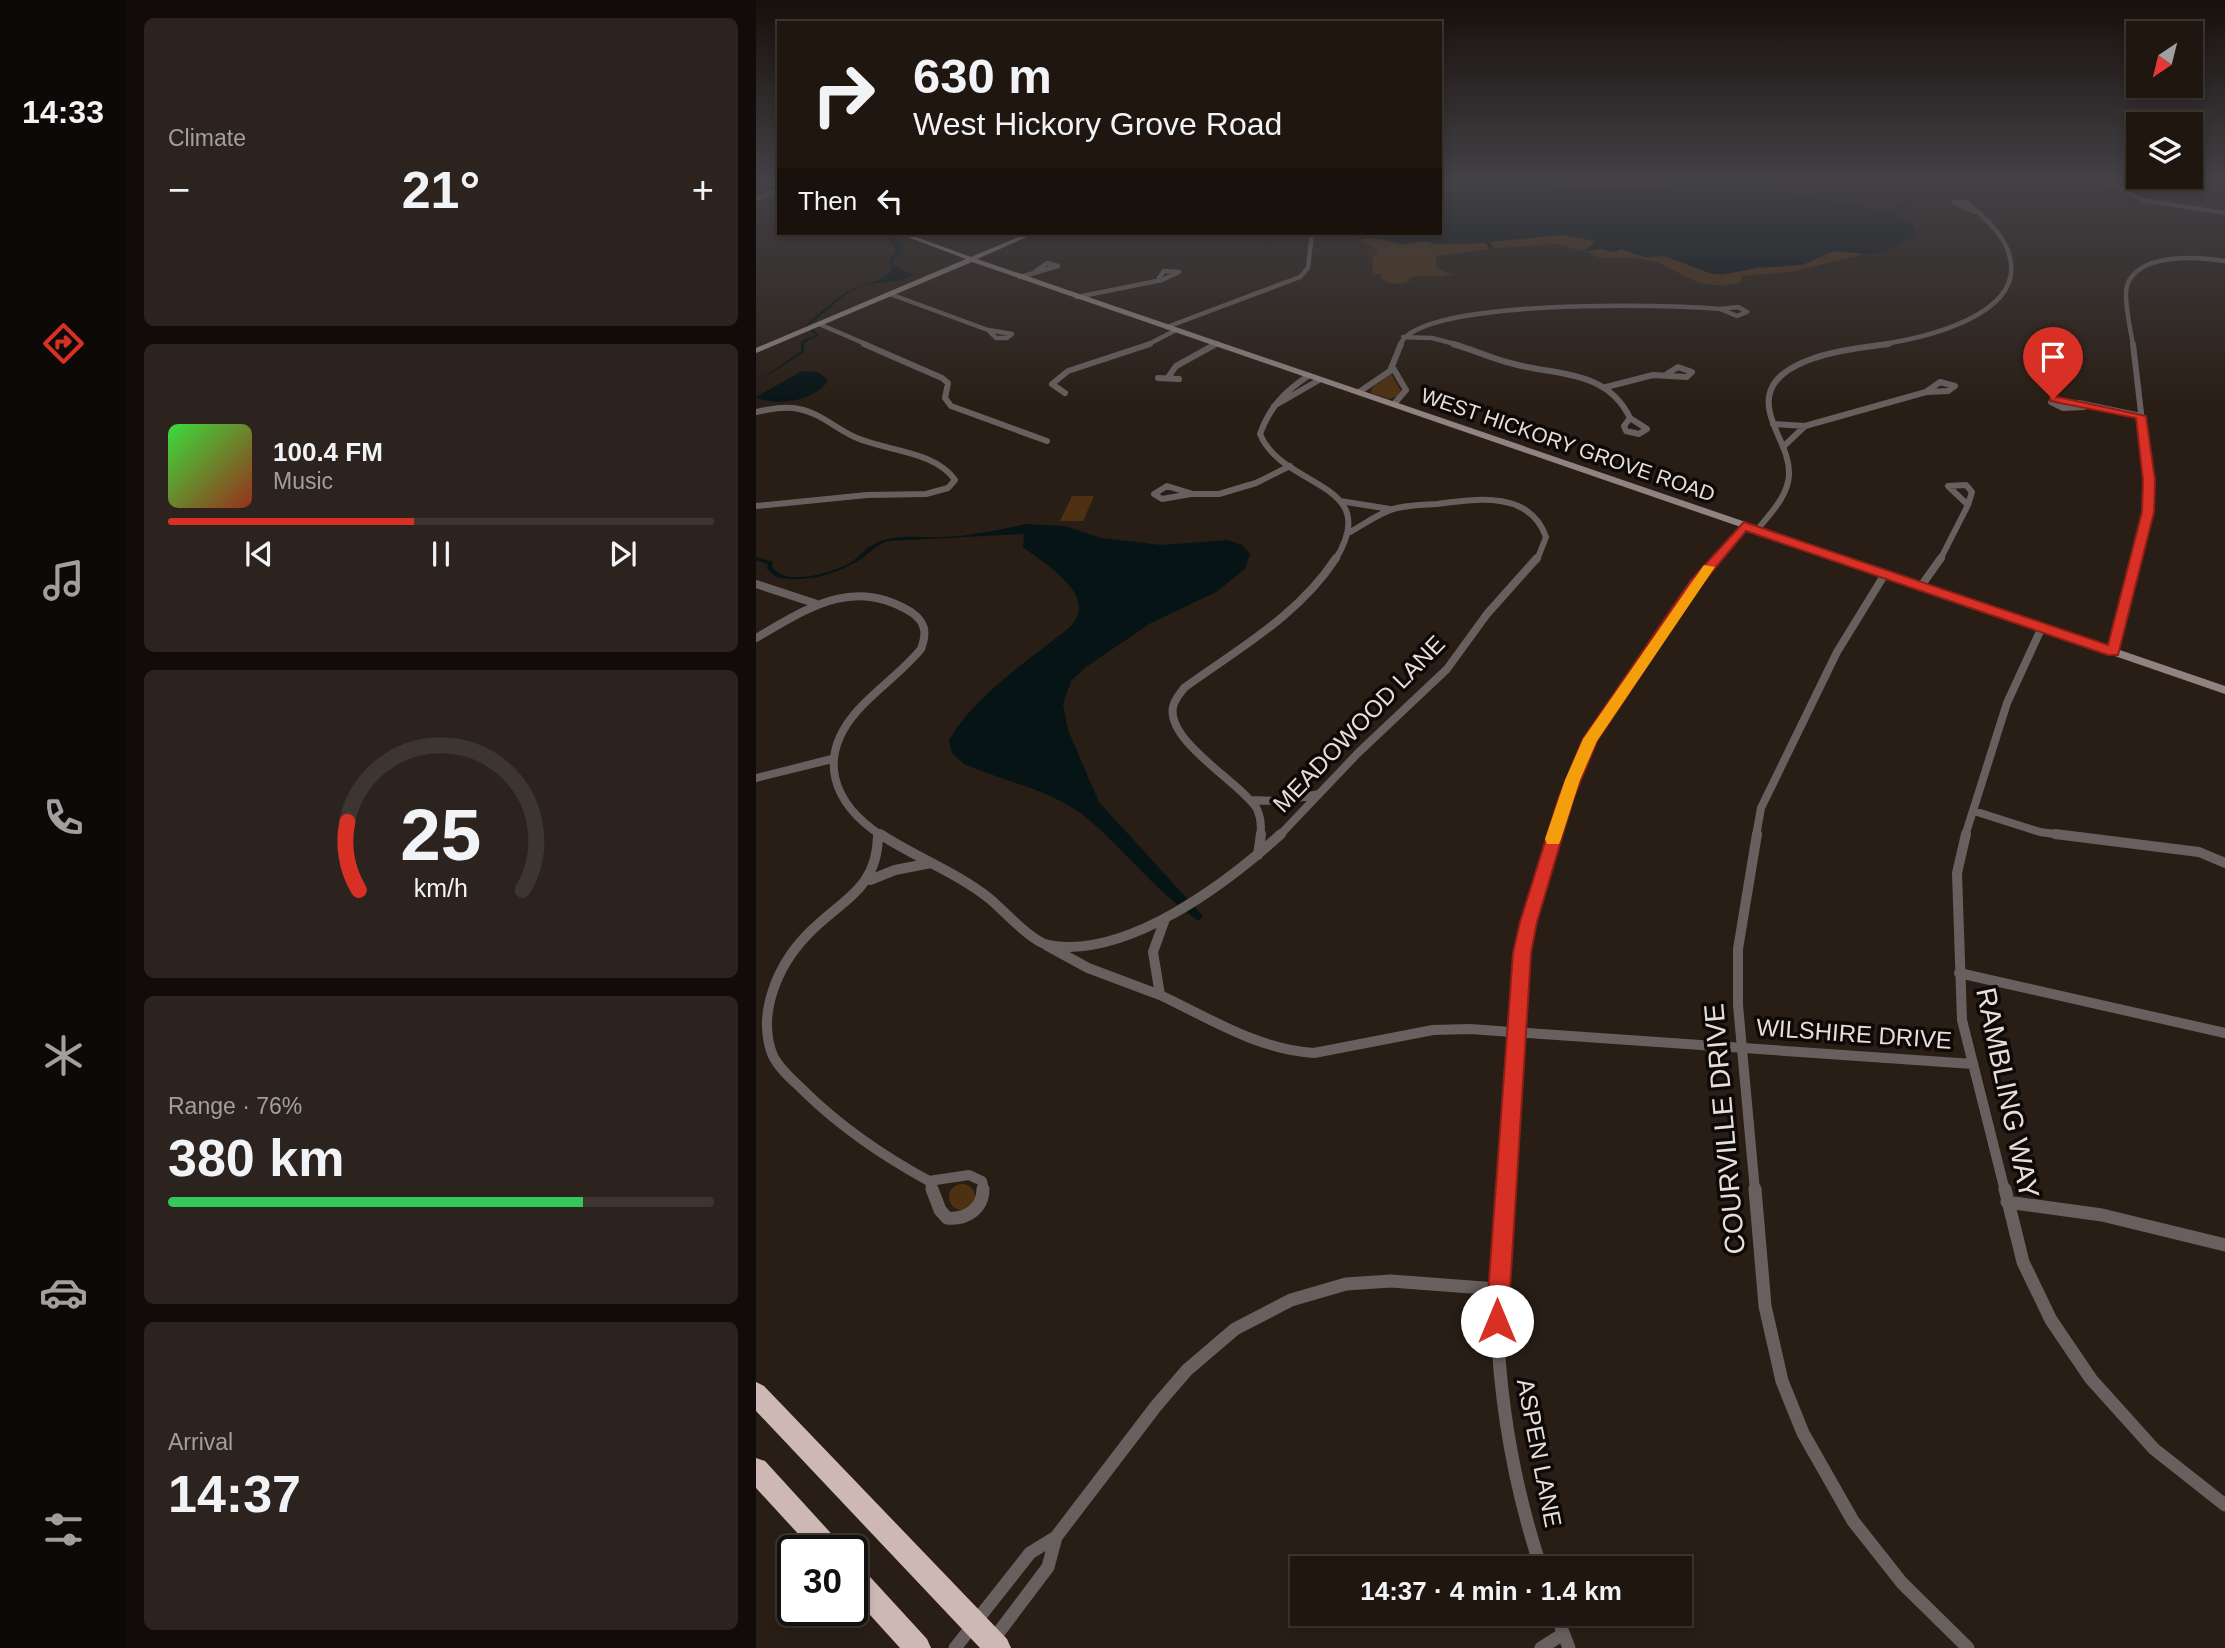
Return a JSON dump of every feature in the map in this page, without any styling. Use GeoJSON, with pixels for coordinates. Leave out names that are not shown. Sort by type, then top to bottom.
{"type":"FeatureCollection","features":[{"type":"Feature","properties":{"kind":"highway"},"geometry":{"type":"LineString","coordinates":[[756,1394],[988,1640]]}},
{"type":"Feature","properties":{"kind":"highway"},"geometry":{"type":"LineString","coordinates":[[756,1471],[815,1535]]}},
{"type":"Feature","properties":{"kind":"highway"},"geometry":{"type":"LineString","coordinates":[[868,1593],[918,1648]]}},
{"type":"Feature","properties":{"kind":"street","name":"WEST HICKORY GROVE ROAD"},"geometry":{"type":"LineString","coordinates":[[957,255],[2225,690]]}},
{"type":"Feature","properties":{"kind":"street"},"geometry":{"type":"LineString","coordinates":[[756,351],[982,255]]}},
{"type":"Feature","properties":{"kind":"street"},"geometry":{"type":"LineString","coordinates":[[1065,393],[1052,384],[1063,374],[1144,347],[1171,329],[1300,277],[1308,268],[1309,255]]}},
{"type":"Feature","properties":{"kind":"street"},"geometry":{"type":"LineString","coordinates":[[1756,530],[1776,505],[1788,481],[1788,462],[1768,405],[1769,392],[1778,378],[1792,368],[1847,349],[1941,334],[1969,322],[1991,304],[2008,281],[2009,255]]}},
{"type":"Feature","properties":{"kind":"street"},"geometry":{"type":"LineString","coordinates":[[2113,652],[2148,512],[2149,480],[2125,296],[2129,280],[2140,270],[2165,260],[2196,258],[2225,261]]}},
{"type":"Feature","properties":{"kind":"street"},"geometry":{"type":"LineString","coordinates":[[1020,277],[1036,271]]}},
{"type":"Feature","properties":{"kind":"street"},"geometry":{"type":"LineString","coordinates":[[1077,297],[1091,291],[1145,284],[1159,278]]}},
{"type":"Feature","properties":{"kind":"street"},"geometry":{"type":"LineString","coordinates":[[890,294],[988,330]]}},
{"type":"Feature","properties":{"kind":"street"},"geometry":{"type":"LineString","coordinates":[[1359,393],[1393,368],[1403,337],[1424,324],[1446,319],[1577,308],[1720,309]]}},
{"type":"Feature","properties":{"kind":"street"},"geometry":{"type":"LineString","coordinates":[[1441,338],[1439,329],[1446,319]]}},
{"type":"Feature","properties":{"kind":"street"},"geometry":{"type":"LineString","coordinates":[[816,326],[942,378],[948,383],[945,398],[951,406],[1047,442]]}},
{"type":"Feature","properties":{"kind":"street"},"geometry":{"type":"LineString","coordinates":[[1403,337],[1441,338],[1504,362],[1575,375],[1606,387],[1622,402],[1630,418]]}},
{"type":"Feature","properties":{"kind":"street"},"geometry":{"type":"LineString","coordinates":[[1169,376],[1176,366],[1216,344]]}},
{"type":"Feature","properties":{"kind":"street"},"geometry":{"type":"LineString","coordinates":[[1393,368],[1406,390],[1394,404]]}},
{"type":"Feature","properties":{"kind":"street"},"geometry":{"type":"LineString","coordinates":[[1606,387],[1667,374]]}},
{"type":"Feature","properties":{"kind":"street"},"geometry":{"type":"LineString","coordinates":[[1258,855],[1262,824],[1251,800],[1220,777],[1202,759],[1173,721],[1173,705],[1184,688],[1276,625],[1306,600],[1325,578],[1350,532],[1349,515],[1340,501],[1320,484],[1270,455],[1259,443],[1259,432],[1274,406],[1275,399],[1308,376]]}},
{"type":"Feature","properties":{"kind":"street"},"geometry":{"type":"LineString","coordinates":[[1158,377],[1179,379]]}},
{"type":"Feature","properties":{"kind":"street"},"geometry":{"type":"LineString","coordinates":[[1274,406],[1319,380]]}},
{"type":"Feature","properties":{"kind":"street"},"geometry":{"type":"LineString","coordinates":[[1773,424],[1805,426],[1926,393]]}},
{"type":"Feature","properties":{"kind":"street"},"geometry":{"type":"LineString","coordinates":[[2084,407],[2141,416]]}},
{"type":"Feature","properties":{"kind":"street"},"geometry":{"type":"LineString","coordinates":[[756,412],[781,408],[807,410],[845,435],[908,453],[951,472],[955,480],[948,488],[926,495],[867,495],[756,506]]}},
{"type":"Feature","properties":{"kind":"street"},"geometry":{"type":"LineString","coordinates":[[1783,447],[1805,426]]}},
{"type":"Feature","properties":{"kind":"street"},"geometry":{"type":"LineString","coordinates":[[1191,494],[1167,486],[1154,494],[1162,499],[1239,490],[1290,466]]}},
{"type":"Feature","properties":{"kind":"street","name":"MEADOWOOD LANE"},"geometry":{"type":"LineString","coordinates":[[1165,919],[1258,855],[1299,818],[1357,753],[1447,669],[1487,614],[1536,561],[1545,545],[1545,533],[1539,521],[1523,508],[1505,501],[1462,498],[1392,509],[1350,532]]}},
{"type":"Feature","properties":{"kind":"street"},"geometry":{"type":"LineString","coordinates":[[1340,501],[1392,509]]}},
{"type":"Feature","properties":{"kind":"street"},"geometry":{"type":"LineString","coordinates":[[1921,586],[1954,540],[1968,505]]}},
{"type":"Feature","properties":{"kind":"street","name":"ASPEN LANE"},"geometry":{"type":"LineString","coordinates":[[1537,1556],[1508,1438],[1498,1352],[1497,1289],[1515,1031],[1522,953],[1528,922],[1579,763],[1599,726],[1679,606],[1744,526]]}},
{"type":"Feature","properties":{"kind":"street","name":"COURVILLE DRIVE"},"geometry":{"type":"LineString","coordinates":[[1885,574],[1837,652],[1761,808],[1737,962],[1742,1047],[1767,1322],[1791,1404],[1827,1479],[1876,1553],[1930,1613],[1968,1648]]}},
{"type":"Feature","properties":{"kind":"street"},"geometry":{"type":"LineString","coordinates":[[756,584],[817,604]]}},
{"type":"Feature","properties":{"kind":"street"},"geometry":{"type":"LineString","coordinates":[[756,638],[817,604],[846,594],[869,594],[914,613],[923,621],[926,631],[925,641],[916,656],[847,724],[832,759],[756,778]]}},
{"type":"Feature","properties":{"kind":"street","name":"RAMBLING WAY"},"geometry":{"type":"LineString","coordinates":[[2042,627],[2013,687],[1958,863],[1962,1020],[2015,1239],[2032,1284],[2080,1364],[2154,1449],[2225,1505]]}},
{"type":"Feature","properties":{"kind":"street","name":"WILSHIRE DRIVE"},"geometry":{"type":"LineString","coordinates":[[832,759],[835,780],[856,818],[878,835],[971,885],[1046,945],[1076,962],[1160,995],[1259,1042],[1296,1052],[1314,1053],[1433,1030],[1515,1031],[1973,1063]]}},
{"type":"Feature","properties":{"kind":"street"},"geometry":{"type":"LineString","coordinates":[[1251,800],[1280,801],[1320,794]]}},
{"type":"Feature","properties":{"kind":"street"},"geometry":{"type":"LineString","coordinates":[[1974,811],[2040,832],[2199,852],[2225,863]]}},
{"type":"Feature","properties":{"kind":"street"},"geometry":{"type":"LineString","coordinates":[[870,880],[877,865],[878,835]]}},
{"type":"Feature","properties":{"kind":"street"},"geometry":{"type":"LineString","coordinates":[[929,1181],[940,1210],[952,1219],[973,1212],[984,1193],[982,1181],[973,1176],[929,1181],[886,1159],[845,1131],[779,1065],[767,1038],[768,1001],[782,967],[809,933],[870,880],[895,870],[931,863]]}},
{"type":"Feature","properties":{"kind":"street"},"geometry":{"type":"LineString","coordinates":[[1046,945],[1113,941],[1133,935],[1165,919]]}},
{"type":"Feature","properties":{"kind":"street"},"geometry":{"type":"LineString","coordinates":[[1160,995],[1153,952],[1165,919]]}},
{"type":"Feature","properties":{"kind":"street"},"geometry":{"type":"LineString","coordinates":[[1959,973],[2225,1032]]}},
{"type":"Feature","properties":{"kind":"street"},"geometry":{"type":"LineString","coordinates":[[2007,1202],[2102,1215],[2225,1245]]}},
{"type":"Feature","properties":{"kind":"street"},"geometry":{"type":"LineString","coordinates":[[955,1648],[988,1640],[1048,1567],[1056,1538],[1173,1385],[1206,1352],[1259,1314],[1316,1290],[1366,1282],[1497,1289]]}},
{"type":"Feature","properties":{"kind":"street"},"geometry":{"type":"LineString","coordinates":[[988,1640],[1030,1553],[1056,1538]]}},
{"type":"Feature","properties":{"kind":"street"},"geometry":{"type":"LineString","coordinates":[[1541,1648],[1566,1641]]}},
{"type":"Feature","properties":{"kind":"shaded area"},"geometry":{"type":"Polygon","coordinates":[[[893,255],[900,255],[895,257],[893,265],[913,275],[900,280],[865,285],[851,291],[808,325],[819,335],[804,343],[804,352],[756,383],[801,351],[801,342],[816,335],[805,327],[819,313],[852,289],[888,274],[892,270],[889,261],[893,255]]]}},
{"type":"Feature","properties":{"kind":"shaded area"},"geometry":{"type":"Polygon","coordinates":[[[1375,255],[1444,255],[1436,256],[1436,268],[1452,275],[1413,277],[1408,278],[1410,281],[1395,284],[1380,278],[1383,275],[1373,273],[1372,260],[1375,255]]]}},
{"type":"Feature","properties":{"kind":"shaded area"},"geometry":{"type":"Polygon","coordinates":[[[1594,255],[1664,256],[1720,275],[1756,268],[1802,265],[1825,255],[1860,255],[1790,272],[1742,276],[1740,283],[1723,286],[1699,283],[1657,262],[1635,258],[1600,258],[1594,255]]]}},
{"type":"Feature","properties":{"kind":"shaded area"},"geometry":{"type":"Polygon","coordinates":[[[1639,255],[1825,255],[1802,265],[1756,268],[1725,274],[1712,274],[1664,256],[1639,255]]]}},
{"type":"Feature","properties":{"kind":"shaded area"},"geometry":{"type":"Polygon","coordinates":[[[802,371],[818,372],[828,380],[815,393],[795,400],[774,402],[756,397],[802,371]]]}},
{"type":"Feature","properties":{"kind":"shaded area"},"geometry":{"type":"Polygon","coordinates":[[[1391,374],[1401,391],[1398,396],[1389,399],[1371,393],[1372,388],[1391,374]]]}},
{"type":"Feature","properties":{"kind":"shaded area"},"geometry":{"type":"Polygon","coordinates":[[[1072,496],[1094,496],[1083,521],[1060,521],[1072,496]]]}},
{"type":"Feature","properties":{"kind":"shaded area"},"geometry":{"type":"Polygon","coordinates":[[[1026,524],[1065,526],[1101,538],[1162,545],[1228,540],[1242,545],[1250,554],[1245,569],[1216,592],[1151,623],[1086,667],[1071,681],[1063,704],[1068,730],[1099,802],[1203,916],[1199,921],[1168,897],[1112,841],[1070,806],[964,764],[952,753],[949,740],[973,708],[1004,679],[1069,628],[1077,616],[1079,604],[1075,593],[1056,572],[1023,547],[1024,534],[888,541],[847,567],[807,579],[776,577],[767,569],[768,564],[756,560],[756,557],[773,562],[772,567],[787,576],[808,576],[848,564],[874,544],[886,540],[963,535],[1026,524]]]}},
{"type":"Feature","properties":{"kind":"shaded area"},"geometry":{"type":"Polygon","coordinates":[[[962,1184],[971,1188],[975,1197],[971,1206],[962,1210],[953,1206],[949,1197],[953,1188],[962,1184]]]}},
{"type":"Feature","properties":{"kind":"slow traffic"},"geometry":{"type":"LineString","coordinates":[[1553,839],[1572,780],[1591,739],[1708,567]]}},
{"type":"Feature","properties":{"kind":"route"},"geometry":{"type":"LineString","coordinates":[[1497,1321],[1497,1289],[1522,953],[1528,922],[1566,797],[1591,739],[1696,583],[1744,526],[2113,652],[2148,512],[2150,490],[2141,416],[2053,399]]}}]}
